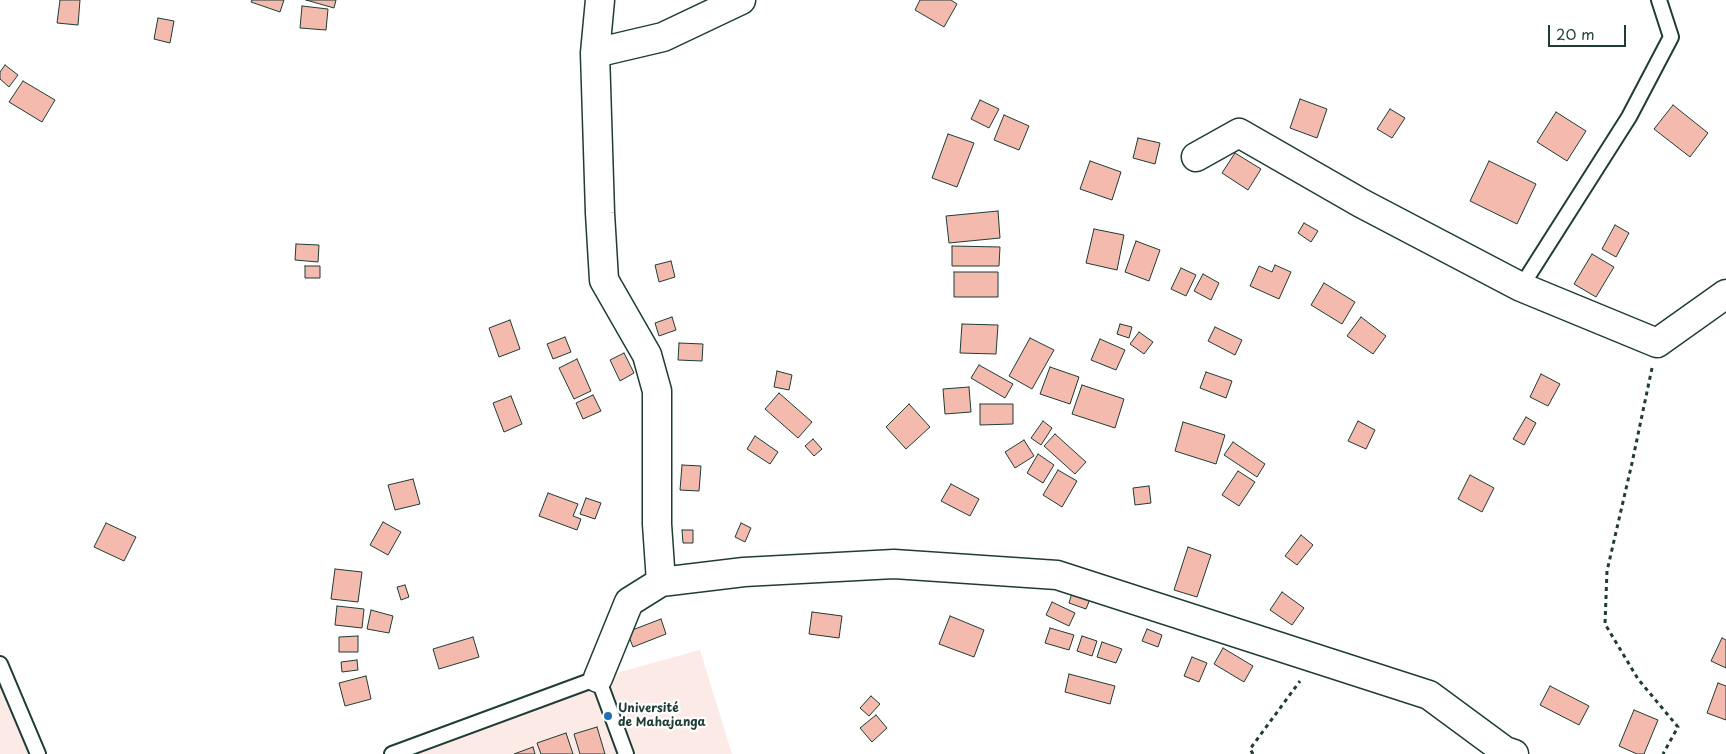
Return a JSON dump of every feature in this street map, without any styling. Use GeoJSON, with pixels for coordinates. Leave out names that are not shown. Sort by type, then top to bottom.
{"type":"FeatureCollection","features":[{"type":"Feature","properties":{"kind":"street"},"geometry":{"type":"LineString","coordinates":[[600,0],[595,53],[604,280],[647,355],[657,391],[657,524],[661,582]]}},
{"type":"Feature","properties":{"kind":"street"},"geometry":{"type":"LineString","coordinates":[[595,53],[663,37],[741,0]]}},
{"type":"Feature","properties":{"kind":"street"},"geometry":{"type":"LineString","coordinates":[[1196,157],[1239,132],[1361,202],[1521,287],[1657,343],[1726,294]]}},
{"type":"Feature","properties":{"kind":"street"},"geometry":{"type":"LineString","coordinates":[[598,678],[630,602],[661,582],[744,572],[894,564],[1057,575],[1429,695],[1505,751],[1514,754]]}},
{"type":"Feature","properties":{"kind":"lane"},"geometry":{"type":"LineString","coordinates":[[1521,287],[1629,117],[1670,37],[1659,0]]}},
{"type":"Feature","properties":{"kind":"lane"},"geometry":{"type":"LineString","coordinates":[[0,664],[38,754]]}},
{"type":"Feature","properties":{"kind":"lane"},"geometry":{"type":"LineString","coordinates":[[392,754],[598,678],[626,754]]}},
{"type":"Feature","properties":{"kind":"path"},"geometry":{"type":"LineString","coordinates":[[1657,343],[1607,571],[1605,624],[1638,678],[1678,727],[1663,754]]}},
{"type":"Feature","properties":{"kind":"path"},"geometry":{"type":"LineString","coordinates":[[1252,754],[1250,749],[1317,659]]}},
{"type":"Feature","properties":{"kind":"shaded area","name":"Université de Mahajanga"},"geometry":{"type":"Polygon","coordinates":[[[700,650],[732,754],[392,754],[598,678],[700,650]]]}},
{"type":"Feature","properties":{"kind":"shaded area"},"geometry":{"type":"Polygon","coordinates":[[[0,664],[38,754],[0,754],[0,664]]]}},
{"type":"Feature","properties":{"kind":"building"},"geometry":{"type":"Polygon","coordinates":[[[60,0],[80,0],[78,25],[57,23],[60,0]]]}},
{"type":"Feature","properties":{"kind":"building"},"geometry":{"type":"Polygon","coordinates":[[[252,0],[284,0],[280,12],[251,2],[252,0]]]}},
{"type":"Feature","properties":{"kind":"building"},"geometry":{"type":"Polygon","coordinates":[[[306,0],[336,0],[334,8],[306,0]]]}},
{"type":"Feature","properties":{"kind":"building"},"geometry":{"type":"Polygon","coordinates":[[[920,0],[951,0],[957,4],[944,27],[915,10],[920,0]]]}},
{"type":"Feature","properties":{"kind":"building"},"geometry":{"type":"Polygon","coordinates":[[[302,6],[328,9],[326,30],[300,28],[302,6]]]}},
{"type":"Feature","properties":{"kind":"building"},"geometry":{"type":"Polygon","coordinates":[[[158,18],[174,21],[170,43],[154,39],[158,18]]]}},
{"type":"Feature","properties":{"kind":"building"},"geometry":{"type":"Polygon","coordinates":[[[5,65],[18,75],[9,87],[0,79],[0,72],[5,65]]]}},
{"type":"Feature","properties":{"kind":"building"},"geometry":{"type":"Polygon","coordinates":[[[23,81],[55,100],[42,122],[9,102],[23,81]]]}},
{"type":"Feature","properties":{"kind":"building"},"geometry":{"type":"Polygon","coordinates":[[[1300,99],[1327,109],[1317,138],[1290,128],[1300,99]]]}},
{"type":"Feature","properties":{"kind":"building"},"geometry":{"type":"Polygon","coordinates":[[[980,100],[999,109],[989,128],[971,119],[980,100]]]}},
{"type":"Feature","properties":{"kind":"building"},"geometry":{"type":"Polygon","coordinates":[[[1673,105],[1708,133],[1690,157],[1654,129],[1673,105]]]}},
{"type":"Feature","properties":{"kind":"building"},"geometry":{"type":"Polygon","coordinates":[[[1390,109],[1405,118],[1392,138],[1377,129],[1390,109]]]}},
{"type":"Feature","properties":{"kind":"building"},"geometry":{"type":"Polygon","coordinates":[[[1556,112],[1586,131],[1567,161],[1537,142],[1556,112]]]}},
{"type":"Feature","properties":{"kind":"building"},"geometry":{"type":"Polygon","coordinates":[[[1004,115],[1029,126],[1019,150],[994,140],[1004,115]]]}},
{"type":"Feature","properties":{"kind":"building"},"geometry":{"type":"Polygon","coordinates":[[[948,134],[974,143],[957,187],[932,178],[948,134]]]}},
{"type":"Feature","properties":{"kind":"building"},"geometry":{"type":"Polygon","coordinates":[[[1138,138],[1160,143],[1155,164],[1133,158],[1138,138]]]}},
{"type":"Feature","properties":{"kind":"building"},"geometry":{"type":"Polygon","coordinates":[[[1235,153],[1261,169],[1248,190],[1222,173],[1235,153]]]}},
{"type":"Feature","properties":{"kind":"building"},"geometry":{"type":"Polygon","coordinates":[[[1090,161],[1121,172],[1112,200],[1080,189],[1090,161]]]}},
{"type":"Feature","properties":{"kind":"building"},"geometry":{"type":"Polygon","coordinates":[[[1489,161],[1536,184],[1517,224],[1470,201],[1489,161]]]}},
{"type":"Feature","properties":{"kind":"building"},"geometry":{"type":"Polygon","coordinates":[[[998,211],[1000,238],[949,243],[946,216],[998,211]]]}},
{"type":"Feature","properties":{"kind":"building"},"geometry":{"type":"Polygon","coordinates":[[[1304,223],[1318,231],[1311,242],[1298,233],[1304,223]]]}},
{"type":"Feature","properties":{"kind":"building"},"geometry":{"type":"Polygon","coordinates":[[[1615,225],[1629,233],[1616,257],[1602,249],[1615,225]]]}},
{"type":"Feature","properties":{"kind":"building"},"geometry":{"type":"Polygon","coordinates":[[[1094,229],[1124,235],[1117,270],[1086,263],[1094,229]]]}},
{"type":"Feature","properties":{"kind":"building"},"geometry":{"type":"Polygon","coordinates":[[[1136,241],[1160,250],[1149,281],[1125,272],[1136,241]]]}},
{"type":"Feature","properties":{"kind":"building"},"geometry":{"type":"Polygon","coordinates":[[[296,244],[319,245],[318,262],[295,260],[296,244]]]}},
{"type":"Feature","properties":{"kind":"building"},"geometry":{"type":"Polygon","coordinates":[[[952,246],[1000,247],[999,266],[952,266],[952,246]]]}},
{"type":"Feature","properties":{"kind":"building"},"geometry":{"type":"Polygon","coordinates":[[[1592,254],[1614,267],[1596,297],[1574,284],[1592,254]]]}},
{"type":"Feature","properties":{"kind":"building"},"geometry":{"type":"Polygon","coordinates":[[[671,261],[675,277],[659,282],[655,265],[671,261]]]}},
{"type":"Feature","properties":{"kind":"building"},"geometry":{"type":"Polygon","coordinates":[[[1275,265],[1291,272],[1279,299],[1250,286],[1259,266],[1272,272],[1275,265]]]}},
{"type":"Feature","properties":{"kind":"building"},"geometry":{"type":"Polygon","coordinates":[[[305,266],[320,266],[320,278],[305,278],[305,266]]]}},
{"type":"Feature","properties":{"kind":"building"},"geometry":{"type":"Polygon","coordinates":[[[1181,268],[1196,275],[1186,296],[1171,289],[1181,268]]]}},
{"type":"Feature","properties":{"kind":"building"},"geometry":{"type":"Polygon","coordinates":[[[954,272],[998,272],[998,297],[954,297],[954,272]]]}},
{"type":"Feature","properties":{"kind":"building"},"geometry":{"type":"Polygon","coordinates":[[[1203,274],[1219,283],[1211,300],[1194,291],[1203,274]]]}},
{"type":"Feature","properties":{"kind":"building"},"geometry":{"type":"Polygon","coordinates":[[[1324,283],[1355,302],[1342,324],[1311,305],[1324,283]]]}},
{"type":"Feature","properties":{"kind":"building"},"geometry":{"type":"Polygon","coordinates":[[[672,317],[676,330],[659,336],[655,323],[672,317]]]}},
{"type":"Feature","properties":{"kind":"building"},"geometry":{"type":"Polygon","coordinates":[[[1361,317],[1386,336],[1373,354],[1347,336],[1361,317]]]}},
{"type":"Feature","properties":{"kind":"building"},"geometry":{"type":"Polygon","coordinates":[[[510,320],[520,349],[499,357],[489,328],[510,320]]]}},
{"type":"Feature","properties":{"kind":"building"},"geometry":{"type":"Polygon","coordinates":[[[962,324],[998,325],[996,354],[960,353],[962,324]]]}},
{"type":"Feature","properties":{"kind":"building"},"geometry":{"type":"Polygon","coordinates":[[[1120,324],[1132,327],[1129,338],[1117,334],[1120,324]]]}},
{"type":"Feature","properties":{"kind":"building"},"geometry":{"type":"Polygon","coordinates":[[[1215,327],[1242,340],[1235,355],[1208,341],[1215,327]]]}},
{"type":"Feature","properties":{"kind":"building"},"geometry":{"type":"Polygon","coordinates":[[[1139,332],[1153,342],[1144,354],[1130,344],[1139,332]]]}},
{"type":"Feature","properties":{"kind":"building"},"geometry":{"type":"Polygon","coordinates":[[[565,337],[571,352],[553,359],[547,344],[565,337]]]}},
{"type":"Feature","properties":{"kind":"building"},"geometry":{"type":"Polygon","coordinates":[[[1030,338],[1054,350],[1032,389],[1009,376],[1030,338]]]}},
{"type":"Feature","properties":{"kind":"building"},"geometry":{"type":"Polygon","coordinates":[[[1100,339],[1125,350],[1116,370],[1091,360],[1100,339]]]}},
{"type":"Feature","properties":{"kind":"building"},"geometry":{"type":"Polygon","coordinates":[[[679,343],[703,344],[702,361],[678,360],[679,343]]]}},
{"type":"Feature","properties":{"kind":"building"},"geometry":{"type":"Polygon","coordinates":[[[624,353],[634,373],[620,381],[610,360],[624,353]]]}},
{"type":"Feature","properties":{"kind":"building"},"geometry":{"type":"Polygon","coordinates":[[[577,359],[591,391],[574,399],[559,368],[577,359]]]}},
{"type":"Feature","properties":{"kind":"building"},"geometry":{"type":"Polygon","coordinates":[[[979,365],[1013,384],[1005,398],[971,378],[979,365]]]}},
{"type":"Feature","properties":{"kind":"building"},"geometry":{"type":"Polygon","coordinates":[[[1050,367],[1079,377],[1070,404],[1040,394],[1050,367]]]}},
{"type":"Feature","properties":{"kind":"building"},"geometry":{"type":"Polygon","coordinates":[[[777,371],[792,375],[789,390],[774,387],[777,371]]]}},
{"type":"Feature","properties":{"kind":"building"},"geometry":{"type":"Polygon","coordinates":[[[1206,372],[1232,381],[1226,398],[1200,388],[1206,372]]]}},
{"type":"Feature","properties":{"kind":"building"},"geometry":{"type":"Polygon","coordinates":[[[1541,374],[1560,384],[1548,406],[1530,397],[1541,374]]]}},
{"type":"Feature","properties":{"kind":"building"},"geometry":{"type":"Polygon","coordinates":[[[1082,385],[1124,399],[1115,428],[1072,414],[1082,385]]]}},
{"type":"Feature","properties":{"kind":"building"},"geometry":{"type":"Polygon","coordinates":[[[969,387],[971,412],[945,414],[943,389],[969,387]]]}},
{"type":"Feature","properties":{"kind":"building"},"geometry":{"type":"Polygon","coordinates":[[[779,393],[812,422],[798,438],[765,409],[779,393]]]}},
{"type":"Feature","properties":{"kind":"building"},"geometry":{"type":"Polygon","coordinates":[[[593,395],[601,411],[583,419],[576,403],[593,395]]]}},
{"type":"Feature","properties":{"kind":"building"},"geometry":{"type":"Polygon","coordinates":[[[511,396],[522,424],[504,432],[493,403],[511,396]]]}},
{"type":"Feature","properties":{"kind":"building"},"geometry":{"type":"Polygon","coordinates":[[[909,404],[930,427],[906,449],[886,427],[909,404]]]}},
{"type":"Feature","properties":{"kind":"building"},"geometry":{"type":"Polygon","coordinates":[[[980,404],[1013,404],[1013,424],[980,425],[980,404]]]}},
{"type":"Feature","properties":{"kind":"building"},"geometry":{"type":"Polygon","coordinates":[[[1526,417],[1536,423],[1524,445],[1513,439],[1526,417]]]}},
{"type":"Feature","properties":{"kind":"building"},"geometry":{"type":"Polygon","coordinates":[[[1043,421],[1052,428],[1041,445],[1031,438],[1043,421]]]}},
{"type":"Feature","properties":{"kind":"building"},"geometry":{"type":"Polygon","coordinates":[[[1358,421],[1375,430],[1366,449],[1348,441],[1358,421]]]}},
{"type":"Feature","properties":{"kind":"building"},"geometry":{"type":"Polygon","coordinates":[[[1183,422],[1225,435],[1216,464],[1175,451],[1183,422]]]}},
{"type":"Feature","properties":{"kind":"building"},"geometry":{"type":"Polygon","coordinates":[[[1055,434],[1086,462],[1075,474],[1044,446],[1055,434]]]}},
{"type":"Feature","properties":{"kind":"building"},"geometry":{"type":"Polygon","coordinates":[[[755,436],[778,452],[770,464],[747,449],[755,436]]]}},
{"type":"Feature","properties":{"kind":"building"},"geometry":{"type":"Polygon","coordinates":[[[813,439],[822,449],[814,456],[805,446],[813,439]]]}},
{"type":"Feature","properties":{"kind":"building"},"geometry":{"type":"Polygon","coordinates":[[[1024,440],[1034,456],[1015,468],[1005,452],[1024,440]]]}},
{"type":"Feature","properties":{"kind":"building"},"geometry":{"type":"Polygon","coordinates":[[[1233,442],[1265,464],[1257,477],[1224,455],[1233,442]]]}},
{"type":"Feature","properties":{"kind":"building"},"geometry":{"type":"Polygon","coordinates":[[[1038,454],[1054,465],[1043,483],[1027,473],[1038,454]]]}},
{"type":"Feature","properties":{"kind":"building"},"geometry":{"type":"Polygon","coordinates":[[[682,465],[701,466],[699,491],[680,490],[682,465]]]}},
{"type":"Feature","properties":{"kind":"building"},"geometry":{"type":"Polygon","coordinates":[[[1058,470],[1077,481],[1062,507],[1043,495],[1058,470]]]}},
{"type":"Feature","properties":{"kind":"building"},"geometry":{"type":"Polygon","coordinates":[[[1238,471],[1255,482],[1239,506],[1222,495],[1238,471]]]}},
{"type":"Feature","properties":{"kind":"building"},"geometry":{"type":"Polygon","coordinates":[[[1470,475],[1494,488],[1482,512],[1458,499],[1470,475]]]}},
{"type":"Feature","properties":{"kind":"building"},"geometry":{"type":"Polygon","coordinates":[[[413,479],[420,504],[395,510],[388,485],[413,479]]]}},
{"type":"Feature","properties":{"kind":"building"},"geometry":{"type":"Polygon","coordinates":[[[951,484],[979,499],[970,516],[941,501],[951,484]]]}},
{"type":"Feature","properties":{"kind":"building"},"geometry":{"type":"Polygon","coordinates":[[[1149,486],[1151,503],[1135,505],[1133,488],[1149,486]]]}},
{"type":"Feature","properties":{"kind":"building"},"geometry":{"type":"Polygon","coordinates":[[[548,493],[578,504],[573,516],[581,519],[577,530],[539,516],[548,493]]]}},
{"type":"Feature","properties":{"kind":"building"},"geometry":{"type":"Polygon","coordinates":[[[586,498],[601,503],[595,519],[580,514],[586,498]]]}},
{"type":"Feature","properties":{"kind":"building"},"geometry":{"type":"Polygon","coordinates":[[[383,522],[401,532],[388,555],[370,545],[383,522]]]}},
{"type":"Feature","properties":{"kind":"building"},"geometry":{"type":"Polygon","coordinates":[[[106,523],[136,537],[124,561],[94,547],[106,523]]]}},
{"type":"Feature","properties":{"kind":"building"},"geometry":{"type":"Polygon","coordinates":[[[741,523],[751,528],[745,542],[735,537],[741,523]]]}},
{"type":"Feature","properties":{"kind":"building"},"geometry":{"type":"Polygon","coordinates":[[[682,530],[693,530],[693,543],[683,543],[682,530]]]}},
{"type":"Feature","properties":{"kind":"building"},"geometry":{"type":"Polygon","coordinates":[[[1301,535],[1313,545],[1297,565],[1285,556],[1301,535]]]}},
{"type":"Feature","properties":{"kind":"building"},"geometry":{"type":"Polygon","coordinates":[[[1188,547],[1211,555],[1197,597],[1174,590],[1188,547]]]}},
{"type":"Feature","properties":{"kind":"building"},"geometry":{"type":"Polygon","coordinates":[[[335,569],[362,572],[358,602],[331,599],[335,569]]]}},
{"type":"Feature","properties":{"kind":"building"},"geometry":{"type":"Polygon","coordinates":[[[405,585],[409,597],[401,600],[397,587],[405,585]]]}},
{"type":"Feature","properties":{"kind":"building"},"geometry":{"type":"Polygon","coordinates":[[[1282,592],[1304,608],[1292,625],[1270,610],[1282,592]]]}},
{"type":"Feature","properties":{"kind":"building"},"geometry":{"type":"Polygon","coordinates":[[[1072,593],[1090,599],[1086,609],[1069,603],[1072,593]]]}},
{"type":"Feature","properties":{"kind":"building"},"geometry":{"type":"Polygon","coordinates":[[[1052,602],[1075,613],[1069,626],[1046,615],[1052,602]]]}},
{"type":"Feature","properties":{"kind":"building"},"geometry":{"type":"Polygon","coordinates":[[[337,606],[364,609],[362,628],[335,625],[337,606]]]}},
{"type":"Feature","properties":{"kind":"building"},"geometry":{"type":"Polygon","coordinates":[[[371,610],[393,616],[389,633],[367,629],[371,610]]]}},
{"type":"Feature","properties":{"kind":"building"},"geometry":{"type":"Polygon","coordinates":[[[812,612],[842,616],[839,638],[809,634],[812,612]]]}},
{"type":"Feature","properties":{"kind":"building"},"geometry":{"type":"Polygon","coordinates":[[[950,616],[984,630],[974,657],[939,644],[950,616]]]}},
{"type":"Feature","properties":{"kind":"building"},"geometry":{"type":"Polygon","coordinates":[[[661,619],[666,634],[633,647],[627,632],[661,619]]]}},
{"type":"Feature","properties":{"kind":"building"},"geometry":{"type":"Polygon","coordinates":[[[1050,628],[1074,635],[1069,650],[1045,643],[1050,628]]]}},
{"type":"Feature","properties":{"kind":"building"},"geometry":{"type":"Polygon","coordinates":[[[1147,629],[1162,635],[1158,647],[1142,641],[1147,629]]]}},
{"type":"Feature","properties":{"kind":"building"},"geometry":{"type":"Polygon","coordinates":[[[358,636],[358,652],[339,652],[339,637],[358,636]]]}},
{"type":"Feature","properties":{"kind":"building"},"geometry":{"type":"Polygon","coordinates":[[[1082,636],[1097,641],[1092,656],[1077,651],[1082,636]]]}},
{"type":"Feature","properties":{"kind":"building"},"geometry":{"type":"Polygon","coordinates":[[[473,637],[479,657],[439,669],[433,649],[473,637]]]}},
{"type":"Feature","properties":{"kind":"building"},"geometry":{"type":"Polygon","coordinates":[[[1722,638],[1726,640],[1726,668],[1711,661],[1722,638]]]}},
{"type":"Feature","properties":{"kind":"building"},"geometry":{"type":"Polygon","coordinates":[[[1102,642],[1122,649],[1116,663],[1097,657],[1102,642]]]}},
{"type":"Feature","properties":{"kind":"building"},"geometry":{"type":"Polygon","coordinates":[[[1223,648],[1253,666],[1244,682],[1214,664],[1223,648]]]}},
{"type":"Feature","properties":{"kind":"building"},"geometry":{"type":"Polygon","coordinates":[[[1192,657],[1207,663],[1199,682],[1184,676],[1192,657]]]}},
{"type":"Feature","properties":{"kind":"building"},"geometry":{"type":"Polygon","coordinates":[[[357,660],[358,670],[342,672],[341,662],[357,660]]]}},
{"type":"Feature","properties":{"kind":"building"},"geometry":{"type":"Polygon","coordinates":[[[1069,674],[1115,686],[1110,704],[1065,692],[1069,674]]]}},
{"type":"Feature","properties":{"kind":"building"},"geometry":{"type":"Polygon","coordinates":[[[366,676],[371,699],[345,706],[339,683],[366,676]]]}},
{"type":"Feature","properties":{"kind":"building"},"geometry":{"type":"Polygon","coordinates":[[[1718,683],[1726,686],[1726,720],[1707,713],[1718,683]]]}},
{"type":"Feature","properties":{"kind":"building"},"geometry":{"type":"Polygon","coordinates":[[[1550,686],[1589,706],[1579,725],[1540,705],[1550,686]]]}},
{"type":"Feature","properties":{"kind":"building"},"geometry":{"type":"Polygon","coordinates":[[[871,696],[880,704],[869,716],[860,708],[871,696]]]}},
{"type":"Feature","properties":{"kind":"building"},"geometry":{"type":"Polygon","coordinates":[[[1634,710],[1658,720],[1644,754],[1637,754],[1619,746],[1634,710]]]}},
{"type":"Feature","properties":{"kind":"building"},"geometry":{"type":"Polygon","coordinates":[[[876,715],[887,728],[872,742],[860,728],[876,715]]]}},
{"type":"Feature","properties":{"kind":"building"},"geometry":{"type":"Polygon","coordinates":[[[597,727],[605,754],[580,754],[574,734],[597,727]]]}},
{"type":"Feature","properties":{"kind":"building"},"geometry":{"type":"Polygon","coordinates":[[[566,733],[573,754],[541,754],[537,743],[566,733]]]}},
{"type":"Feature","properties":{"kind":"building"},"geometry":{"type":"Polygon","coordinates":[[[533,747],[535,754],[514,754],[533,747]]]}},
{"type":"Feature","properties":{"kind":"place","name":"Université de Mahajanga"},"geometry":{"type":"Point","coordinates":[608,716]}}]}
